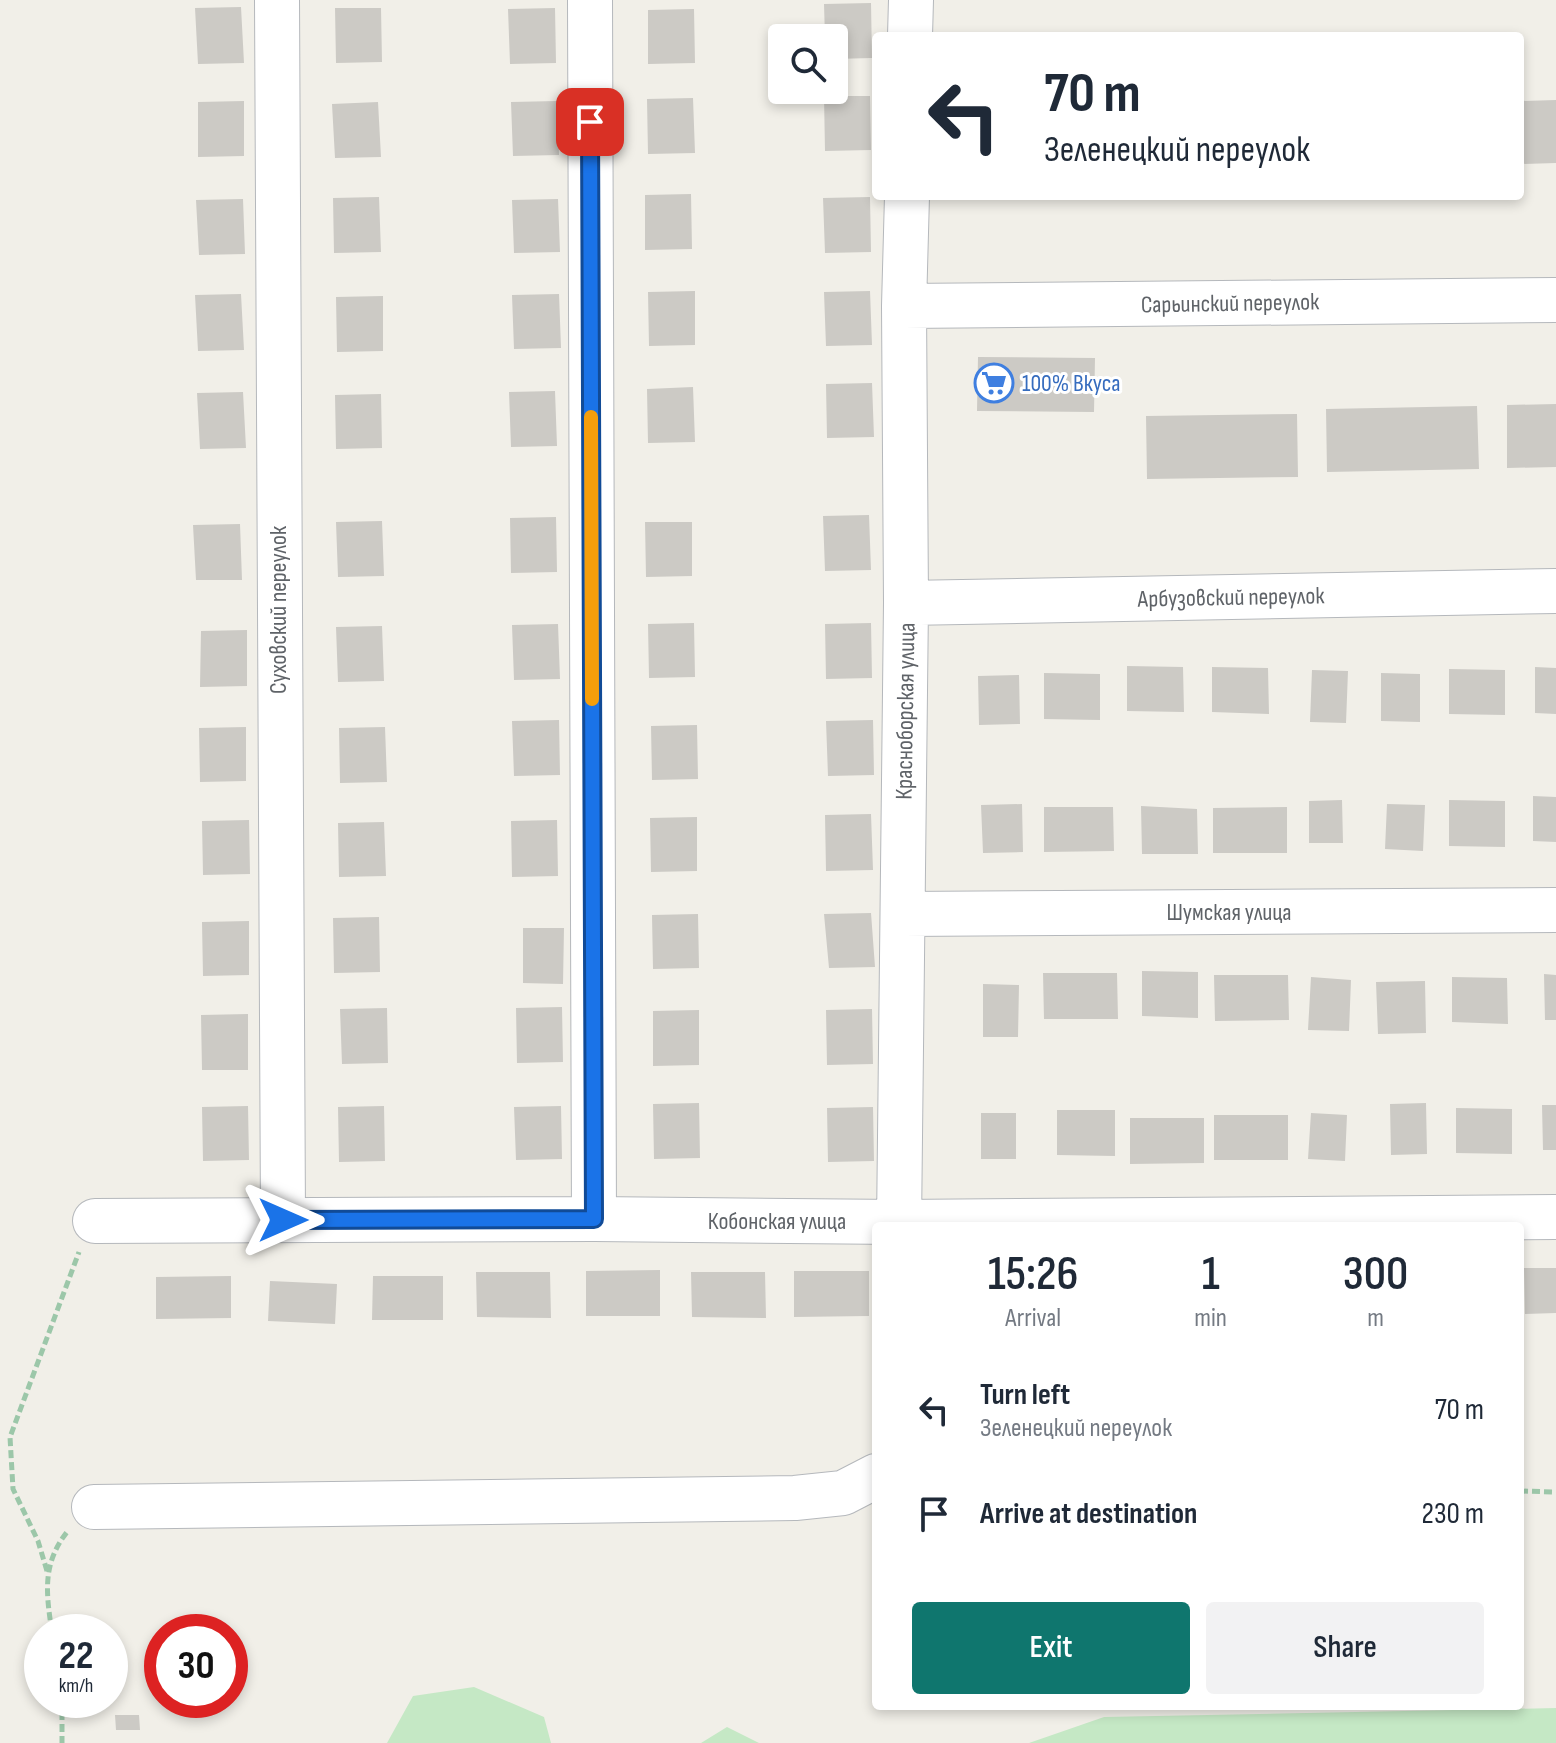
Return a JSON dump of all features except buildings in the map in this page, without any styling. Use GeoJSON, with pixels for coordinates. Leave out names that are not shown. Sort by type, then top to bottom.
{"type":"FeatureCollection","features":[{"type":"Feature","properties":{"kind":"street","name":"Суховский переулок"},"geometry":{"type":"LineString","coordinates":[[277,0],[283,1220]]}},
{"type":"Feature","properties":{"kind":"street"},"geometry":{"type":"LineString","coordinates":[[590,0],[594,1219]]}},
{"type":"Feature","properties":{"kind":"street"},"geometry":{"type":"LineString","coordinates":[[910,32],[911,0]]}},
{"type":"Feature","properties":{"kind":"street","name":"Красноборская улица"},"geometry":{"type":"LineString","coordinates":[[899,1222],[907,200]]}},
{"type":"Feature","properties":{"kind":"street","name":"Сарьинский переулок"},"geometry":{"type":"LineString","coordinates":[[904,306],[1556,300]]}},
{"type":"Feature","properties":{"kind":"street","name":"Арбузовский переулок"},"geometry":{"type":"LineString","coordinates":[[906,603],[1556,591]]}},
{"type":"Feature","properties":{"kind":"street","name":"Шумская улица"},"geometry":{"type":"LineString","coordinates":[[903,914],[1556,910]]}},
{"type":"Feature","properties":{"kind":"street","name":"Кобонская улица"},"geometry":{"type":"LineString","coordinates":[[1087,1222],[1556,1217]]}},
{"type":"Feature","properties":{"kind":"street","name":"Кобонская улица"},"geometry":{"type":"LineString","coordinates":[[95,1221],[594,1219],[872,1224]]}},
{"type":"Feature","properties":{"kind":"street"},"geometry":{"type":"LineString","coordinates":[[94,1507],[795,1498],[843,1493],[872,1478]]}},
{"type":"Feature","properties":{"kind":"path"},"geometry":{"type":"LineString","coordinates":[[51,1614],[47,1571],[38,1541],[13,1489],[10,1437],[81,1247],[95,1221]]}},
{"type":"Feature","properties":{"kind":"path"},"geometry":{"type":"LineString","coordinates":[[1524,1491],[1556,1492]]}},
{"type":"Feature","properties":{"kind":"path"},"geometry":{"type":"LineString","coordinates":[[47,1571],[57,1544],[73,1524],[94,1507]]}},
{"type":"Feature","properties":{"kind":"path"},"geometry":{"type":"LineString","coordinates":[[62,1718],[62,1743]]}},
{"type":"Feature","properties":{"kind":"green space"},"geometry":{"type":"Polygon","coordinates":[[[474,1687],[544,1717],[551,1743],[387,1743],[413,1696],[474,1687]]]}},
{"type":"Feature","properties":{"kind":"green space"},"geometry":{"type":"Polygon","coordinates":[[[1556,1708],[1556,1743],[1029,1743],[1104,1717],[1556,1708]]]}},
{"type":"Feature","properties":{"kind":"green space"},"geometry":{"type":"Polygon","coordinates":[[[727,1727],[759,1743],[701,1743],[727,1727]]]}},
{"type":"Feature","properties":{"kind":"slow traffic"},"geometry":{"type":"LineString","coordinates":[[591,417],[592,699]]}},
{"type":"Feature","properties":{"kind":"place","name":"100% Вкуса"},"geometry":{"type":"Point","coordinates":[994,383]}},
{"type":"Feature","properties":{"kind":"route"},"geometry":{"type":"LineString","coordinates":[[283,1220],[594,1219],[590,122]]}}]}
